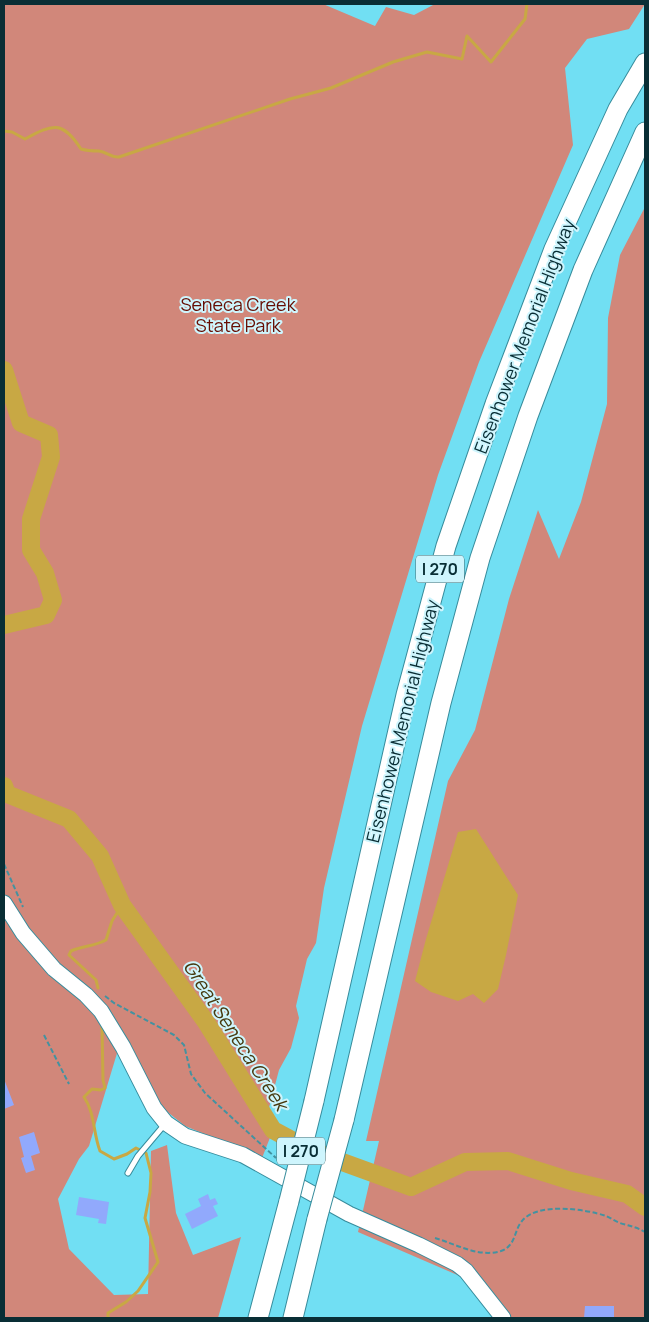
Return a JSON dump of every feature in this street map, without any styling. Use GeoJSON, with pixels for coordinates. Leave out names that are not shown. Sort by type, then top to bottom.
{"type":"FeatureCollection","features":[{"type":"Feature","properties":{"kind":"highway","name":"Eisenhower Memorial Highway"},"geometry":{"type":"LineString","coordinates":[[258,1318],[314,1101],[403,705],[446,546],[494,404],[554,250],[618,109],[645,63]]}},
{"type":"Feature","properties":{"kind":"highway","name":"I 270"},"geometry":{"type":"LineString","coordinates":[[293,1318],[344,1120],[441,703],[480,558],[528,416],[583,270],[645,132]]}},
{"type":"Feature","properties":{"kind":"street"},"geometry":{"type":"LineString","coordinates":[[4,903],[23,933],[54,969],[86,995],[101,1011],[123,1047],[154,1108],[166,1123],[185,1136],[244,1155],[350,1214],[420,1245],[456,1264],[466,1272],[503,1318]]}},
{"type":"Feature","properties":{"kind":"lane"},"geometry":{"type":"LineString","coordinates":[[128,1173],[138,1156],[166,1123]]}},
{"type":"Feature","properties":{"kind":"path"},"geometry":{"type":"LineString","coordinates":[[44,1035],[69,1084]]}},
{"type":"Feature","properties":{"kind":"green space","name":"Seneca Creek State Park"},"geometry":{"type":"Polygon","coordinates":[[[4,4],[323,4],[375,26],[386,7],[414,15],[435,4],[645,4],[629,29],[587,39],[565,68],[573,145],[479,362],[438,475],[362,726],[324,888],[316,943],[307,959],[296,1006],[299,1018],[291,1048],[279,1070],[266,1119],[273,1130],[262,1158],[216,1142],[207,1135],[185,1126],[165,1110],[162,1105],[152,1098],[121,1040],[89,1146],[79,1159],[58,1199],[69,1249],[114,1295],[148,1294],[151,1151],[167,1145],[176,1213],[193,1255],[241,1237],[218,1318],[4,1318],[4,4]]]}},
{"type":"Feature","properties":{"kind":"green space"},"geometry":{"type":"Polygon","coordinates":[[[645,207],[645,1318],[494,1318],[462,1277],[358,1232],[379,1141],[366,1141],[448,781],[475,730],[509,599],[538,510],[559,559],[581,502],[607,404],[608,318],[620,255],[645,207]]]}},
{"type":"Feature","properties":{"kind":"shaded area"},"geometry":{"type":"Polygon","coordinates":[[[476,829],[518,895],[498,989],[484,1003],[473,994],[458,1001],[431,992],[415,981],[458,832],[476,829]]]}},
{"type":"Feature","properties":{"kind":"building"},"geometry":{"type":"Polygon","coordinates":[[[4,1079],[14,1105],[4,1109],[4,1079]]]}},
{"type":"Feature","properties":{"kind":"building"},"geometry":{"type":"Polygon","coordinates":[[[34,1132],[40,1153],[31,1156],[35,1170],[26,1173],[21,1158],[24,1157],[19,1137],[34,1132]]]}},
{"type":"Feature","properties":{"kind":"building"},"geometry":{"type":"Polygon","coordinates":[[[208,1194],[210,1200],[215,1198],[218,1204],[213,1206],[218,1216],[192,1229],[185,1214],[201,1206],[198,1199],[208,1194]]]}},
{"type":"Feature","properties":{"kind":"building"},"geometry":{"type":"Polygon","coordinates":[[[79,1197],[109,1202],[106,1224],[98,1223],[99,1219],[76,1215],[79,1197]]]}},
{"type":"Feature","properties":{"kind":"building"},"geometry":{"type":"Polygon","coordinates":[[[585,1306],[614,1306],[614,1318],[584,1318],[585,1306]]]}},
{"type":"Feature","properties":{"kind":"waterway"},"geometry":{"type":"LineString","coordinates":[[4,131],[12,132],[25,139],[50,128],[62,129],[68,133],[81,149],[119,157],[290,99],[331,88],[393,62],[427,52],[462,59],[467,36],[491,62],[525,19],[527,4]]}},
{"type":"Feature","properties":{"kind":"waterway","name":"Great Seneca Creek"},"geometry":{"type":"LineString","coordinates":[[4,370],[21,423],[49,435],[51,457],[31,519],[31,550],[45,573],[53,600],[46,615],[4,625]]}},
{"type":"Feature","properties":{"kind":"waterway","name":"Great Seneca Creek"},"geometry":{"type":"LineString","coordinates":[[4,786],[7,794],[69,819],[100,856],[122,905],[206,1022],[273,1130],[312,1151],[411,1187],[465,1162],[508,1161],[571,1181],[627,1194],[645,1207]]}},
{"type":"Feature","properties":{"kind":"waterway"},"geometry":{"type":"LineString","coordinates":[[98,988],[96,980],[69,955],[71,951],[106,940],[112,921],[122,905]]}},
{"type":"Feature","properties":{"kind":"waterway"},"geometry":{"type":"LineString","coordinates":[[102,1026],[103,1080],[105,1088],[101,1090],[92,1089],[84,1097],[92,1116],[100,1151],[114,1159],[136,1148],[146,1153],[151,1173],[150,1192],[145,1218],[158,1262],[138,1291],[126,1302],[108,1313],[108,1318]]}}]}
